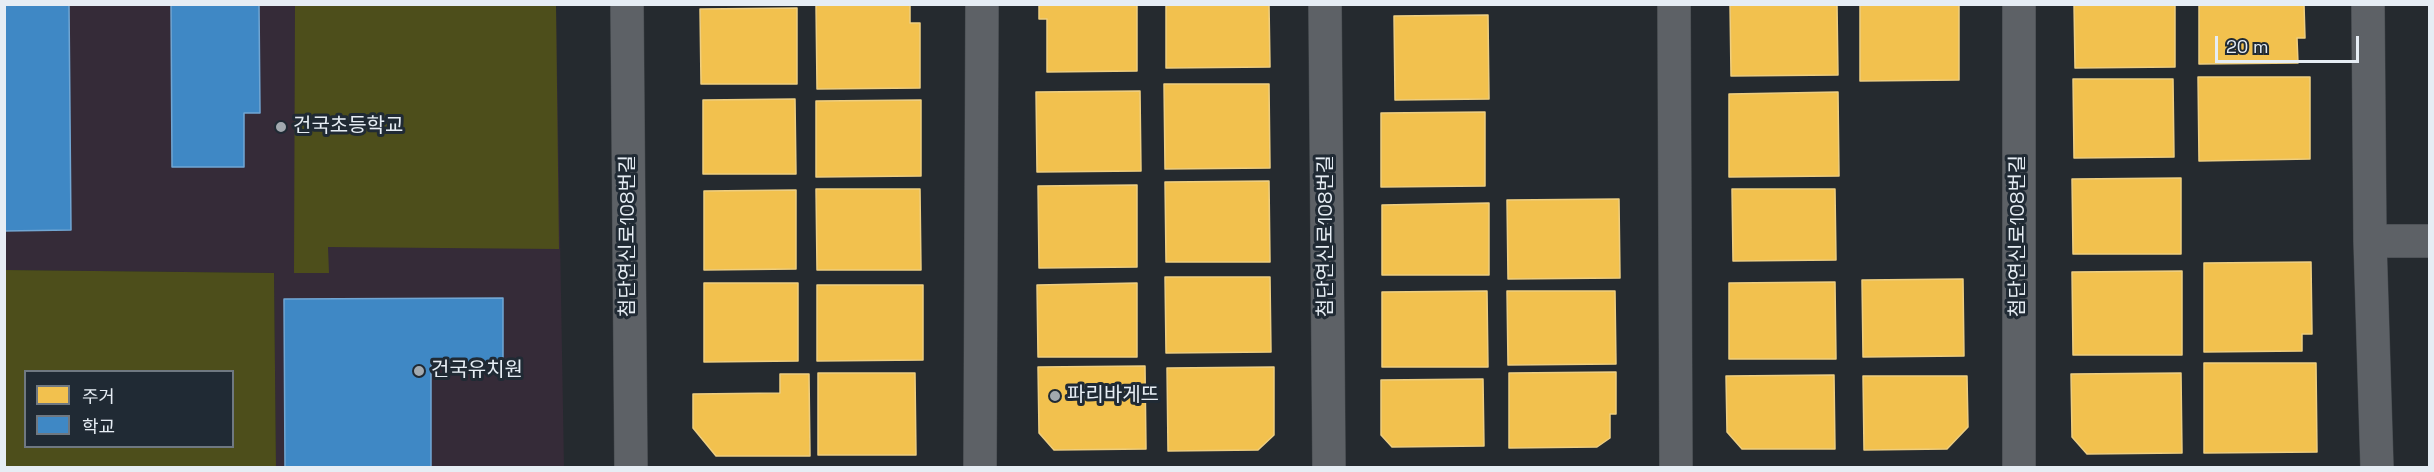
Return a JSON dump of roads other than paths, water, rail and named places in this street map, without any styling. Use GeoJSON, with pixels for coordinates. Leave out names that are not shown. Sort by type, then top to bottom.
{"type":"FeatureCollection","features":[{"type":"Feature","properties":{"kind":"street","name":"첨단연신로108번길"},"geometry":{"type":"LineString","coordinates":[[627,4],[631,468]]}},
{"type":"Feature","properties":{"kind":"street"},"geometry":{"type":"LineString","coordinates":[[980,468],[982,4]]}},
{"type":"Feature","properties":{"kind":"street","name":"첨단연신로108번길"},"geometry":{"type":"LineString","coordinates":[[1325,4],[1329,468]]}},
{"type":"Feature","properties":{"kind":"street"},"geometry":{"type":"LineString","coordinates":[[1674,4],[1676,468]]}},
{"type":"Feature","properties":{"kind":"street","name":"첨단연신로108번길"},"geometry":{"type":"LineString","coordinates":[[2019,4],[2019,468]]}},
{"type":"Feature","properties":{"kind":"street"},"geometry":{"type":"LineString","coordinates":[[2368,4],[2370,241],[2377,468]]}},
{"type":"Feature","properties":{"kind":"street"},"geometry":{"type":"LineString","coordinates":[[2370,241],[2430,241]]}},
{"type":"Feature","properties":{"kind":"place","name":"건국초등학교"},"geometry":{"type":"Point","coordinates":[281,127]}},
{"type":"Feature","properties":{"kind":"place","name":"건국유치원"},"geometry":{"type":"Point","coordinates":[419,371]}},
{"type":"Feature","properties":{"kind":"place","name":"파리바게뜨"},"geometry":{"type":"Point","coordinates":[1055,396]}}]}
